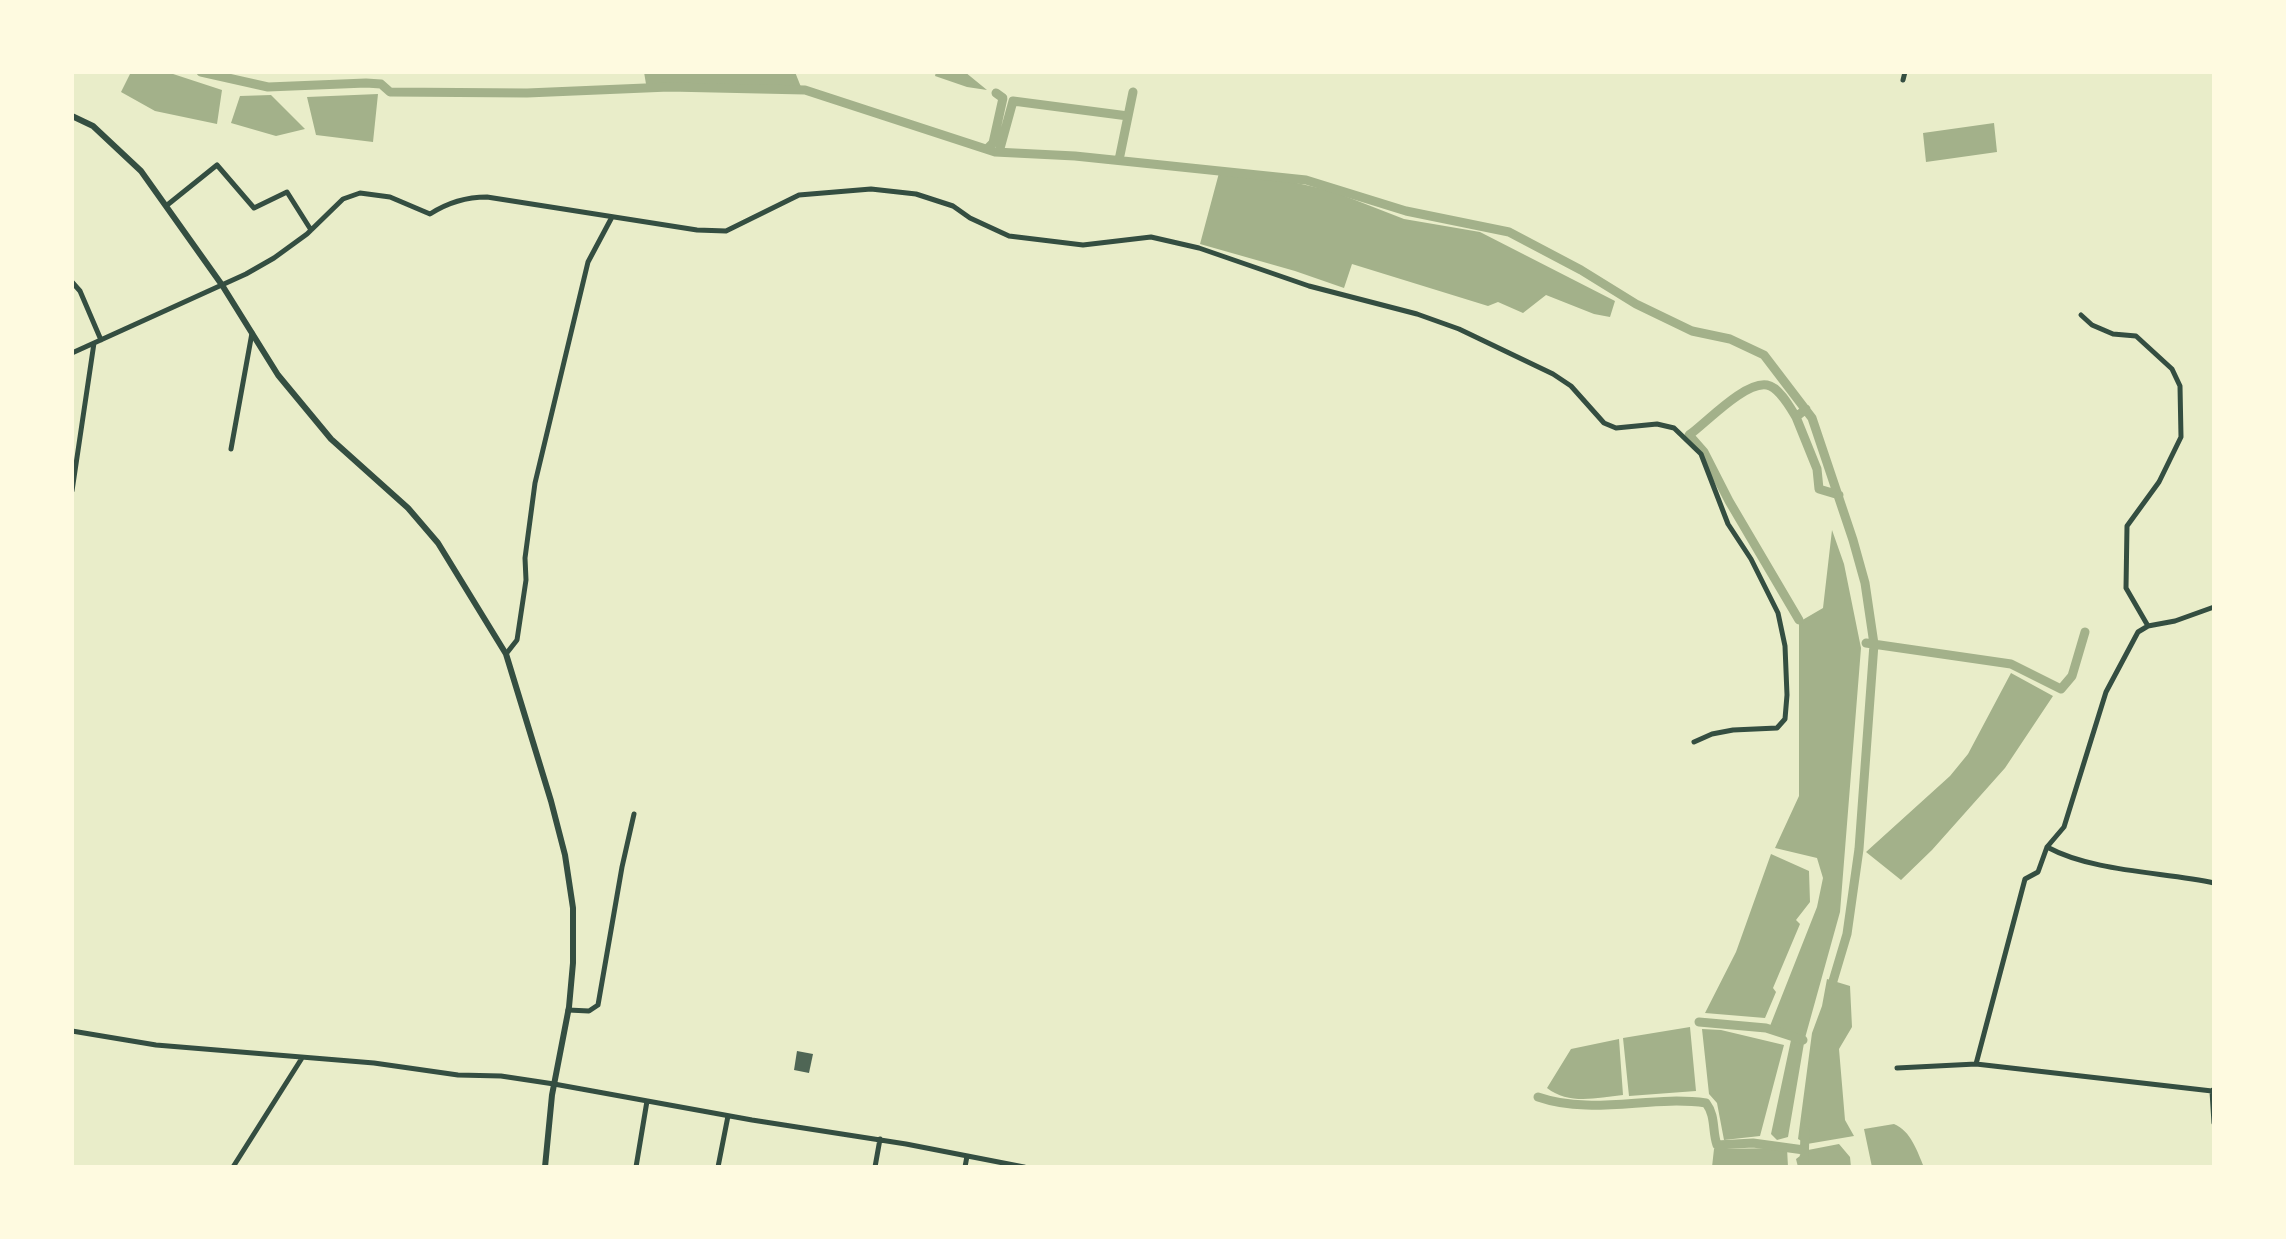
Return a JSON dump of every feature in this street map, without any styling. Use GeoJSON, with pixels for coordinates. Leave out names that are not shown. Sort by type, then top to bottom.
{"type":"FeatureCollection","features":[{"type":"Feature","properties":{"kind":"street"},"geometry":{"type":"LineString","coordinates":[[1903,80],[1905,72]]}},
{"type":"Feature","properties":{"kind":"street"},"geometry":{"type":"LineString","coordinates":[[72,116],[93,126],[133,162],[222,285],[278,375],[331,439],[408,508],[438,543],[506,654],[565,855],[573,908],[573,963],[568,1010],[554,1084],[545,1167]]}},
{"type":"Feature","properties":{"kind":"street"},"geometry":{"type":"LineString","coordinates":[[166,206],[217,165],[254,208],[287,192],[311,230]]}},
{"type":"Feature","properties":{"kind":"street"},"geometry":{"type":"LineString","coordinates":[[72,353],[274,258],[311,230],[343,199],[360,193],[390,197],[430,214],[469,197],[487,197],[697,230],[726,231],[799,195],[871,189],[916,194],[953,206],[970,218],[1009,236],[1083,245],[1151,237],[1199,248],[1298,283],[1417,314],[1459,329],[1553,374],[1571,386],[1604,423],[1616,428],[1657,424],[1674,428],[1701,454],[1728,524],[1771,597],[1782,624],[1786,714],[1781,726],[1771,730],[1733,730],[1694,742]]}},
{"type":"Feature","properties":{"kind":"street"},"geometry":{"type":"LineString","coordinates":[[506,654],[517,640],[535,483],[584,277],[588,262],[612,217]]}},
{"type":"Feature","properties":{"kind":"street"},"geometry":{"type":"LineString","coordinates":[[72,282],[80,291],[98,341],[72,491]]}},
{"type":"Feature","properties":{"kind":"street"},"geometry":{"type":"LineString","coordinates":[[2081,315],[2092,325],[2113,334],[2136,336],[2172,369],[2180,386],[2181,437],[2159,482],[2127,526],[2126,588],[2148,626]]}},
{"type":"Feature","properties":{"kind":"street"},"geometry":{"type":"LineString","coordinates":[[231,449],[252,333]]}},
{"type":"Feature","properties":{"kind":"street"},"geometry":{"type":"LineString","coordinates":[[1976,1064],[2025,879],[2038,872],[2047,847],[2064,827],[2106,692],[2138,632],[2148,626],[2175,621],[2214,607]]}},
{"type":"Feature","properties":{"kind":"street"},"geometry":{"type":"LineString","coordinates":[[568,1010],[593,1010],[598,1005],[634,814]]}},
{"type":"Feature","properties":{"kind":"street"},"geometry":{"type":"LineString","coordinates":[[2047,847],[2060,854],[2096,862],[2214,883]]}},
{"type":"Feature","properties":{"kind":"street"},"geometry":{"type":"LineString","coordinates":[[72,1031],[156,1045],[374,1063],[458,1075],[501,1076],[880,1139],[1024,1167]]}},
{"type":"Feature","properties":{"kind":"street"},"geometry":{"type":"LineString","coordinates":[[233,1167],[302,1058]]}},
{"type":"Feature","properties":{"kind":"street"},"geometry":{"type":"LineString","coordinates":[[1897,1068],[1976,1064],[2213,1090],[2214,1123]]}},
{"type":"Feature","properties":{"kind":"street"},"geometry":{"type":"LineString","coordinates":[[636,1167],[647,1101]]}},
{"type":"Feature","properties":{"kind":"street"},"geometry":{"type":"LineString","coordinates":[[718,1167],[728,1116]]}},
{"type":"Feature","properties":{"kind":"street"},"geometry":{"type":"LineString","coordinates":[[875,1167],[880,1139]]}},
{"type":"Feature","properties":{"kind":"street"},"geometry":{"type":"LineString","coordinates":[[965,1167],[967,1156]]}},
{"type":"Feature","properties":{"kind":"shaded area"},"geometry":{"type":"Polygon","coordinates":[[[131,72],[167,72],[222,90],[217,124],[155,111],[121,92],[131,72]]]}},
{"type":"Feature","properties":{"kind":"shaded area"},"geometry":{"type":"Polygon","coordinates":[[[644,72],[795,72],[801,87],[646,84],[644,72]]]}},
{"type":"Feature","properties":{"kind":"shaded area"},"geometry":{"type":"Polygon","coordinates":[[[936,72],[965,72],[987,90],[935,76],[936,72]]]}},
{"type":"Feature","properties":{"kind":"shaded area"},"geometry":{"type":"Polygon","coordinates":[[[378,94],[373,142],[316,135],[307,97],[378,94]]]}},
{"type":"Feature","properties":{"kind":"shaded area"},"geometry":{"type":"Polygon","coordinates":[[[271,95],[305,129],[276,136],[231,123],[240,96],[271,95]]]}},
{"type":"Feature","properties":{"kind":"shaded area"},"geometry":{"type":"Polygon","coordinates":[[[1994,123],[1997,152],[1926,162],[1923,133],[1994,123]]]}},
{"type":"Feature","properties":{"kind":"shaded area"},"geometry":{"type":"Polygon","coordinates":[[[1219,173],[1297,183],[1332,191],[1404,219],[1480,232],[1615,301],[1610,317],[1546,295],[1523,313],[1498,302],[1488,306],[1352,264],[1344,288],[1200,244],[1219,173]]]}},
{"type":"Feature","properties":{"kind":"shaded area"},"geometry":{"type":"Polygon","coordinates":[[[1832,530],[1844,564],[1861,648],[1840,912],[1805,1038],[1770,1026],[1817,907],[1823,878],[1817,858],[1775,848],[1799,796],[1799,622],[1823,608],[1832,530]]]}},
{"type":"Feature","properties":{"kind":"shaded area"},"geometry":{"type":"Polygon","coordinates":[[[2011,673],[2053,696],[2005,768],[1901,880],[1866,852],[1950,776],[1968,754],[2011,673]]]}},
{"type":"Feature","properties":{"kind":"shaded area"},"geometry":{"type":"Polygon","coordinates":[[[1771,854],[1809,871],[1810,902],[1796,920],[1800,924],[1773,988],[1776,992],[1765,1018],[1705,1013],[1736,952],[1771,854]]]}},
{"type":"Feature","properties":{"kind":"shaded area"},"geometry":{"type":"Polygon","coordinates":[[[1827,979],[1850,986],[1852,1027],[1839,1049],[1845,1120],[1854,1136],[1807,1144],[1798,1139],[1812,1033],[1822,1006],[1827,979]]]}},
{"type":"Feature","properties":{"kind":"shaded area"},"geometry":{"type":"Polygon","coordinates":[[[1690,1027],[1696,1091],[1629,1096],[1623,1038],[1690,1027]]]}},
{"type":"Feature","properties":{"kind":"shaded area"},"geometry":{"type":"Polygon","coordinates":[[[1702,1029],[1721,1030],[1784,1045],[1760,1136],[1724,1140],[1717,1103],[1709,1094],[1702,1029]]]}},
{"type":"Feature","properties":{"kind":"shaded area"},"geometry":{"type":"Polygon","coordinates":[[[1619,1039],[1623,1095],[1574,1098],[1564,1097],[1547,1088],[1571,1049],[1619,1039]]]}},
{"type":"Feature","properties":{"kind":"shaded area"},"geometry":{"type":"Polygon","coordinates":[[[1791,1040],[1804,1043],[1788,1137],[1777,1140],[1771,1134],[1791,1040]]]}},
{"type":"Feature","properties":{"kind":"shaded area"},"geometry":{"type":"Polygon","coordinates":[[[1894,1124],[1909,1136],[1924,1167],[1872,1167],[1864,1129],[1894,1124]]]}},
{"type":"Feature","properties":{"kind":"shaded area"},"geometry":{"type":"Polygon","coordinates":[[[1839,1144],[1850,1157],[1851,1167],[1798,1167],[1796,1159],[1808,1150],[1839,1144]]]}},
{"type":"Feature","properties":{"kind":"shaded area"},"geometry":{"type":"Polygon","coordinates":[[[1787,1148],[1788,1167],[1712,1167],[1714,1149],[1787,1148]]]}},
{"type":"Feature","properties":{"kind":"building"},"geometry":{"type":"Polygon","coordinates":[[[797,1051],[813,1054],[809,1073],[794,1070],[797,1051]]]}},
{"type":"Feature","properties":{"kind":"waterway"},"geometry":{"type":"LineString","coordinates":[[201,72],[268,87],[366,83],[381,84],[390,92],[527,93],[669,87],[805,90],[995,152],[1075,156],[1306,180],[1406,211],[1509,232],[1581,270],[1636,304],[1692,331],[1730,339],[1764,355],[1812,418],[1865,583],[1874,644],[1859,849],[1847,934],[1830,991]]}},
{"type":"Feature","properties":{"kind":"waterway"},"geometry":{"type":"LineString","coordinates":[[1119,160],[1133,92]]}},
{"type":"Feature","properties":{"kind":"waterway"},"geometry":{"type":"LineString","coordinates":[[987,149],[993,143],[1003,98],[996,93]]}},
{"type":"Feature","properties":{"kind":"waterway"},"geometry":{"type":"LineString","coordinates":[[999,152],[1013,101],[1128,116]]}},
{"type":"Feature","properties":{"kind":"waterway"},"geometry":{"type":"LineString","coordinates":[[1799,620],[1704,452],[1689,435],[1737,396],[1758,386],[1767,385],[1776,389],[1796,417],[1806,409]]}},
{"type":"Feature","properties":{"kind":"waterway"},"geometry":{"type":"LineString","coordinates":[[1796,417],[1817,469],[1819,489],[1839,495]]}},
{"type":"Feature","properties":{"kind":"waterway"},"geometry":{"type":"LineString","coordinates":[[1866,643],[2011,664],[2061,689],[2072,676],[2085,632]]}},
{"type":"Feature","properties":{"kind":"waterway"},"geometry":{"type":"LineString","coordinates":[[1699,1022],[1766,1028],[1803,1040]]}},
{"type":"Feature","properties":{"kind":"waterway"},"geometry":{"type":"LineString","coordinates":[[1538,1097],[1580,1105],[1664,1101],[1706,1103],[1717,1145],[1753,1143],[1804,1150]]}},
{"type":"Feature","properties":{"kind":"waterway"},"geometry":{"type":"LineString","coordinates":[[1804,1167],[1805,1131]]}}]}
